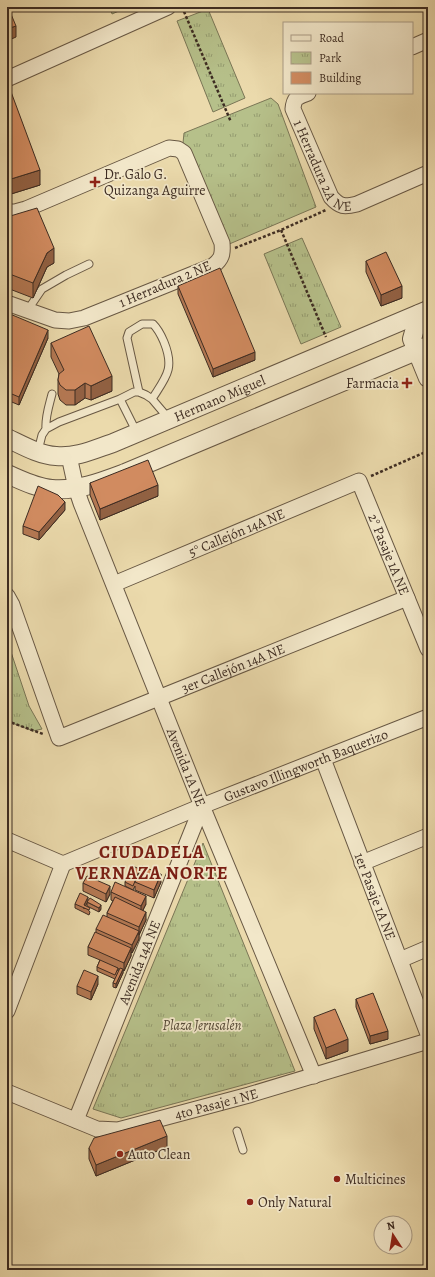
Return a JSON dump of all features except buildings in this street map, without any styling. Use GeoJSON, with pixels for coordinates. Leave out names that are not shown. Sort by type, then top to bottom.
{"type":"FeatureCollection","features":[{"type":"Feature","properties":{"kind":"street"},"geometry":{"type":"LineString","coordinates":[[7,79],[168,7]]}},
{"type":"Feature","properties":{"kind":"street"},"geometry":{"type":"LineString","coordinates":[[413,47],[428,40]]}},
{"type":"Feature","properties":{"kind":"street","name":"1 Herradura 2A NE"},"geometry":{"type":"LineString","coordinates":[[306,94],[297,98],[294,102],[294,109],[331,197],[338,204],[346,206],[358,204],[428,173]]}},
{"type":"Feature","properties":{"kind":"street","name":"1 Herradura 2 NE"},"geometry":{"type":"LineString","coordinates":[[7,212],[15,212],[26,209],[169,148],[178,149],[184,153],[222,243],[223,253],[220,260],[213,266],[84,318],[69,321],[55,320],[7,303]]}},
{"type":"Feature","properties":{"kind":"street"},"geometry":{"type":"LineString","coordinates":[[425,314],[412,339],[422,348],[428,378]]}},
{"type":"Feature","properties":{"kind":"street","name":"Hermano Miguel"},"geometry":{"type":"LineString","coordinates":[[7,438],[38,452],[55,456],[69,456],[93,450],[425,314]]}},
{"type":"Feature","properties":{"kind":"street"},"geometry":{"type":"LineString","coordinates":[[7,474],[26,482],[50,489],[87,486],[125,473],[422,348]]}},
{"type":"Feature","properties":{"kind":"street","name":"Avenida 1A NE"},"geometry":{"type":"LineString","coordinates":[[69,456],[76,488],[202,806],[314,1076]]}},
{"type":"Feature","properties":{"kind":"street","name":"5° Callejón 14A NE"},"geometry":{"type":"LineString","coordinates":[[114,584],[359,481]]}},
{"type":"Feature","properties":{"kind":"street","name":"2° Pasaje 1A NE"},"geometry":{"type":"LineString","coordinates":[[359,481],[428,649]]}},
{"type":"Feature","properties":{"kind":"street"},"geometry":{"type":"LineString","coordinates":[[7,596],[12,605],[59,738]]}},
{"type":"Feature","properties":{"kind":"street","name":"3er Callejón 14A NE"},"geometry":{"type":"LineString","coordinates":[[59,738],[407,598]]}},
{"type":"Feature","properties":{"kind":"street","name":"Gustavo Illingworth Baquerizo"},"geometry":{"type":"LineString","coordinates":[[63,864],[202,806],[428,717]]}},
{"type":"Feature","properties":{"kind":"street","name":"1er Pasaje 1A NE"},"geometry":{"type":"LineString","coordinates":[[323,759],[428,1034]]}},
{"type":"Feature","properties":{"kind":"street","name":"Avenida 14A NE"},"geometry":{"type":"LineString","coordinates":[[76,1120],[202,806]]}},
{"type":"Feature","properties":{"kind":"street"},"geometry":{"type":"LineString","coordinates":[[362,863],[428,836]]}},
{"type":"Feature","properties":{"kind":"street"},"geometry":{"type":"LineString","coordinates":[[7,840],[63,864],[7,1011]]}},
{"type":"Feature","properties":{"kind":"street"},"geometry":{"type":"LineString","coordinates":[[400,960],[428,948]]}},
{"type":"Feature","properties":{"kind":"street","name":"4to Pasaje 1 NE"},"geometry":{"type":"LineString","coordinates":[[7,1092],[97,1129],[118,1130],[249,1095],[428,1041]]}},
{"type":"Feature","properties":{"kind":"lane"},"geometry":{"type":"LineString","coordinates":[[27,311],[42,289],[89,264]]}},
{"type":"Feature","properties":{"kind":"lane"},"geometry":{"type":"LineString","coordinates":[[139,392],[127,338],[129,332],[142,324],[153,324],[159,330],[168,354],[169,368],[165,379],[152,400]]}},
{"type":"Feature","properties":{"kind":"lane"},"geometry":{"type":"LineString","coordinates":[[38,452],[42,435],[46,429],[59,422],[120,400],[134,392],[139,392],[152,400],[169,419]]}},
{"type":"Feature","properties":{"kind":"lane"},"geometry":{"type":"LineString","coordinates":[[46,429],[47,413],[52,394]]}},
{"type":"Feature","properties":{"kind":"lane"},"geometry":{"type":"LineString","coordinates":[[120,400],[137,433]]}},
{"type":"Feature","properties":{"kind":"lane"},"geometry":{"type":"LineString","coordinates":[[237,1131],[243,1150]]}},
{"type":"Feature","properties":{"kind":"path"},"geometry":{"type":"LineString","coordinates":[[182,7],[231,122]]}},
{"type":"Feature","properties":{"kind":"path"},"geometry":{"type":"LineString","coordinates":[[223,253],[281,230],[338,204]]}},
{"type":"Feature","properties":{"kind":"path"},"geometry":{"type":"LineString","coordinates":[[281,230],[332,351]]}},
{"type":"Feature","properties":{"kind":"path"},"geometry":{"type":"LineString","coordinates":[[359,481],[428,451]]}},
{"type":"Feature","properties":{"kind":"path"},"geometry":{"type":"LineString","coordinates":[[7,721],[48,736],[59,738]]}},
{"type":"Feature","properties":{"kind":"green space"},"geometry":{"type":"Polygon","coordinates":[[[110,7],[128,7],[112,14],[110,7]]]}},
{"type":"Feature","properties":{"kind":"green space"},"geometry":{"type":"Polygon","coordinates":[[[208,9],[245,98],[213,112],[177,21],[208,9]]]}},
{"type":"Feature","properties":{"kind":"green space"},"geometry":{"type":"Polygon","coordinates":[[[271,98],[278,104],[316,207],[227,245],[183,143],[184,133],[271,98]]]}},
{"type":"Feature","properties":{"kind":"green space"},"geometry":{"type":"Polygon","coordinates":[[[302,238],[341,327],[301,344],[264,254],[302,238]]]}},
{"type":"Feature","properties":{"kind":"green space"},"geometry":{"type":"Polygon","coordinates":[[[7,640],[29,706],[42,729],[33,731],[7,721],[7,640]]]}},
{"type":"Feature","properties":{"kind":"green space","name":"Plaza Jerusalén"},"geometry":{"type":"Polygon","coordinates":[[[203,843],[295,1071],[121,1118],[93,1109],[203,843]]]}},
{"type":"Feature","properties":{"kind":"place","name":"Dr. Galo G. Quizanga Aguirre"},"geometry":{"type":"Point","coordinates":[95,182]}},
{"type":"Feature","properties":{"kind":"place","name":"Farmacia"},"geometry":{"type":"Point","coordinates":[407,383]}},
{"type":"Feature","properties":{"kind":"place","name":"Auto Clean"},"geometry":{"type":"Point","coordinates":[120,1154]}},
{"type":"Feature","properties":{"kind":"place","name":"Multicines"},"geometry":{"type":"Point","coordinates":[337,1179]}},
{"type":"Feature","properties":{"kind":"place","name":"Only Natural"},"geometry":{"type":"Point","coordinates":[250,1202]}},
{"type":"Feature","properties":{"kind":"district","name":"CIUDADELA VERNAZA NORTE"},"geometry":{"type":"Point","coordinates":[152,862]}}]}
